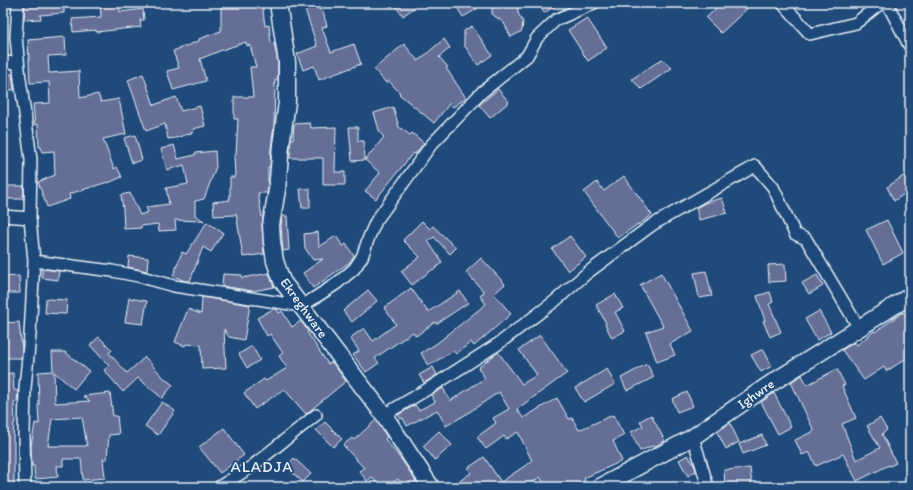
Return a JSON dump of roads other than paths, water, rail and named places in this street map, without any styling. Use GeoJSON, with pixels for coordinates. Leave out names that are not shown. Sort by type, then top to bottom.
{"type":"FeatureCollection","features":[{"type":"Feature","properties":{"kind":"street"},"geometry":{"type":"LineString","coordinates":[[18,3],[16,37],[31,160],[30,218],[34,261],[30,335],[25,388],[25,487]]}},
{"type":"Feature","properties":{"kind":"street","name":"Ekreghware"},"geometry":{"type":"LineString","coordinates":[[278,3],[287,62],[286,102],[277,190],[271,225],[275,261],[282,281],[384,415],[431,487]]}},
{"type":"Feature","properties":{"kind":"street"},"geometry":{"type":"LineString","coordinates":[[34,261],[112,271],[138,276],[174,286],[302,306],[336,284],[354,269],[362,257],[376,221],[431,145],[482,92],[527,56],[537,38],[556,20],[594,3]]}},
{"type":"Feature","properties":{"kind":"street"},"geometry":{"type":"LineString","coordinates":[[782,3],[810,34],[856,23],[881,3]]}},
{"type":"Feature","properties":{"kind":"street"},"geometry":{"type":"LineString","coordinates":[[886,3],[910,47]]}},
{"type":"Feature","properties":{"kind":"street"},"geometry":{"type":"LineString","coordinates":[[3,62],[18,63]]}},
{"type":"Feature","properties":{"kind":"street"},"geometry":{"type":"LineString","coordinates":[[384,415],[498,344],[555,301],[587,273],[652,225],[755,166],[773,187],[795,234],[806,239],[859,328]]}},
{"type":"Feature","properties":{"kind":"street"},"geometry":{"type":"LineString","coordinates":[[3,216],[30,218]]}},
{"type":"Feature","properties":{"kind":"street","name":"Ighwre"},"geometry":{"type":"LineString","coordinates":[[600,487],[693,437],[770,384],[910,296]]}},
{"type":"Feature","properties":{"kind":"street"},"geometry":{"type":"LineString","coordinates":[[219,487],[251,467],[316,415]]}},
{"type":"Feature","properties":{"kind":"street"},"geometry":{"type":"LineString","coordinates":[[693,437],[708,487]]}},
{"type":"Feature","properties":{"kind":"district","name":"ALADJA"},"geometry":{"type":"Point","coordinates":[262,466]}}]}
